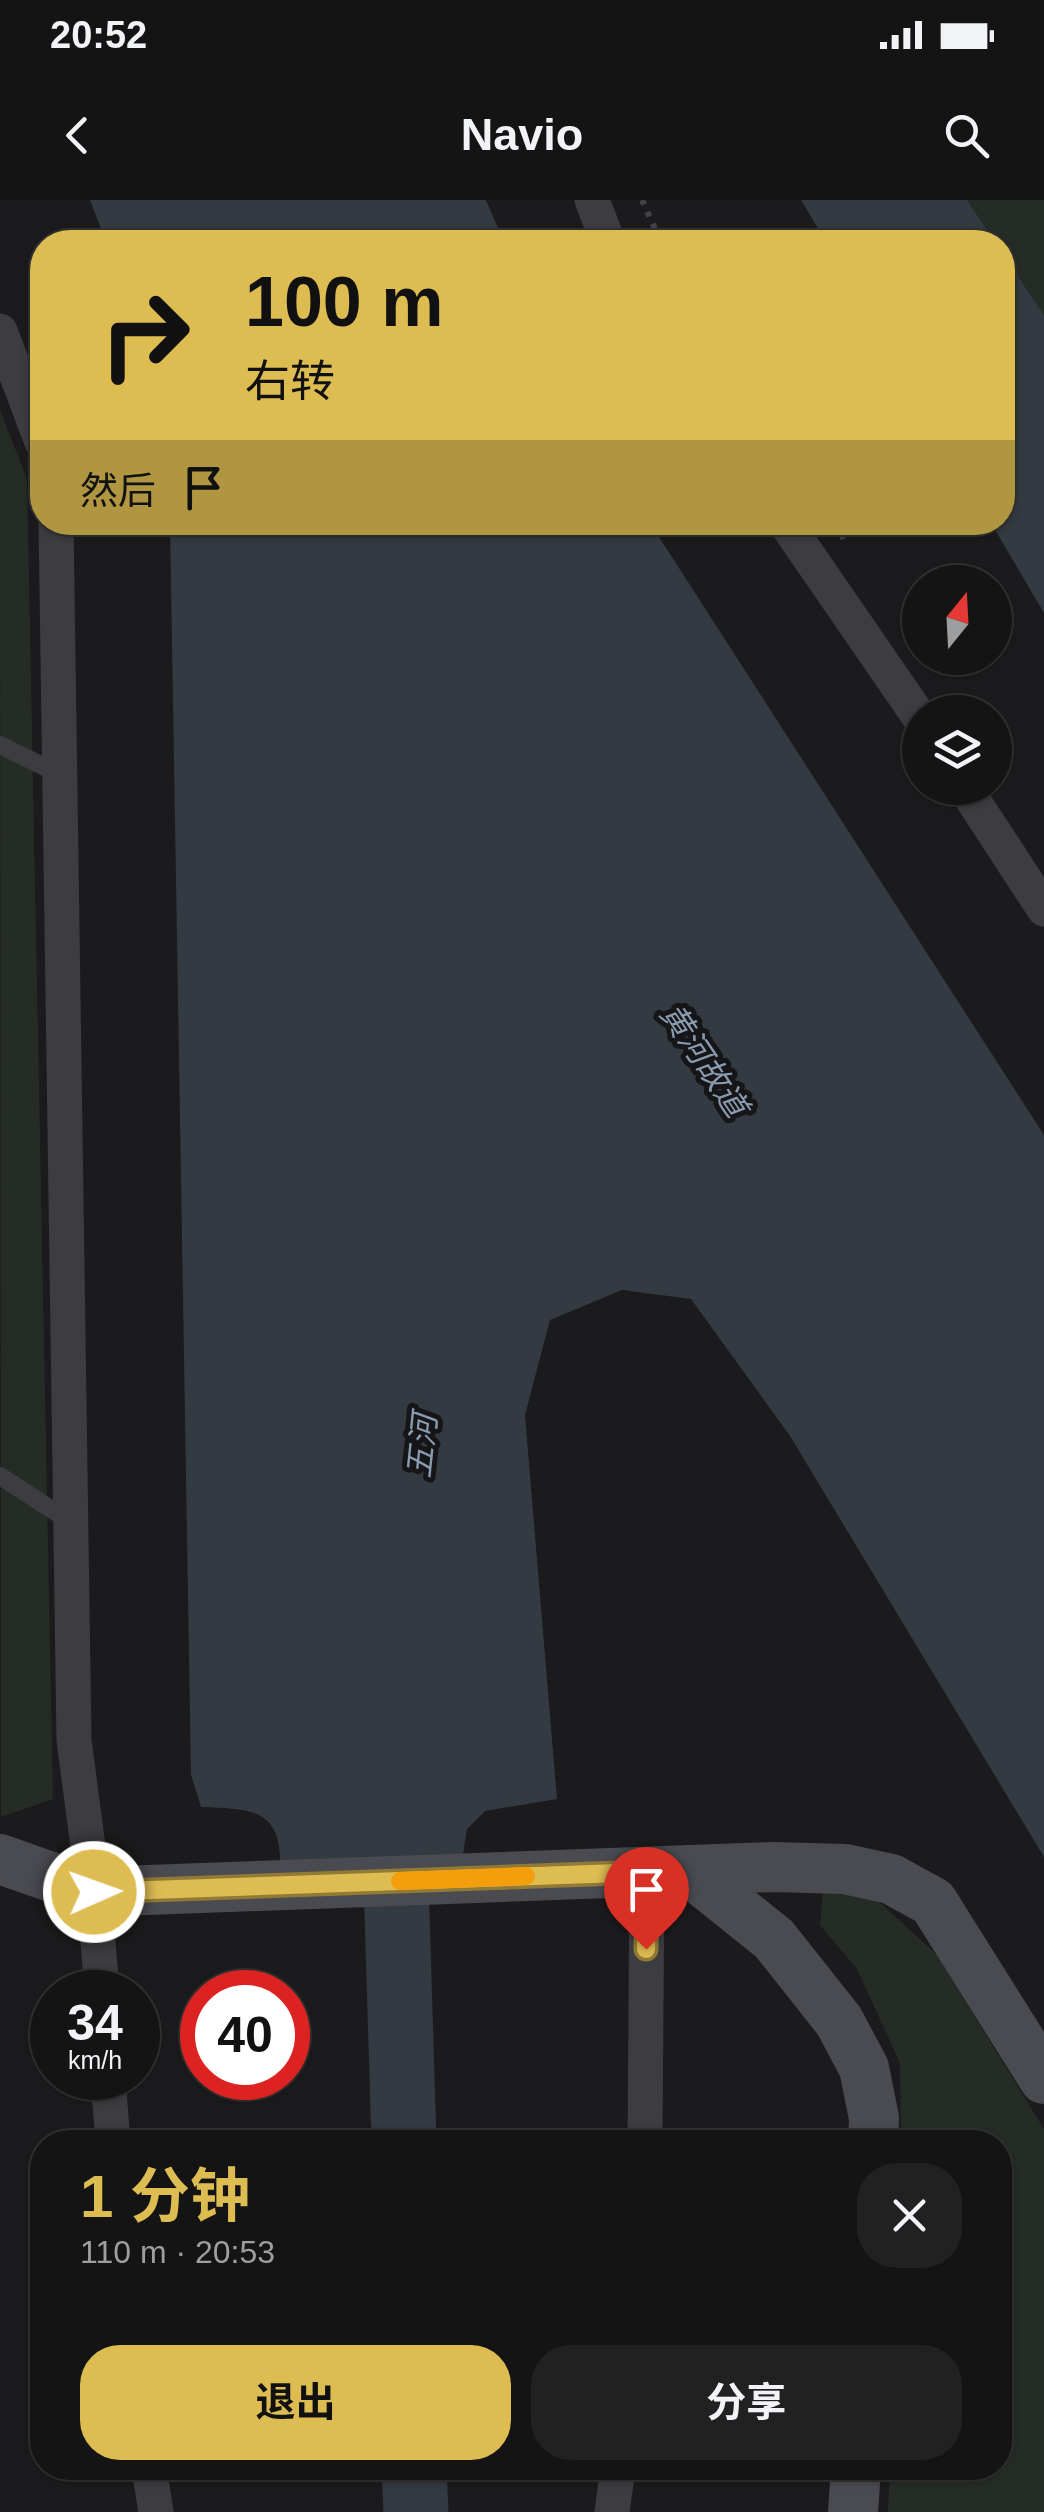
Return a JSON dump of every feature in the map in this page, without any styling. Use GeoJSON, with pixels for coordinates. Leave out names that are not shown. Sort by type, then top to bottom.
{"type":"FeatureCollection","features":[{"type":"Feature","properties":{"kind":"street"},"geometry":{"type":"LineString","coordinates":[[592,200],[603,230]]}},
{"type":"Feature","properties":{"kind":"street"},"geometry":{"type":"LineString","coordinates":[[0,331],[30,410]]}},
{"type":"Feature","properties":{"kind":"street"},"geometry":{"type":"LineString","coordinates":[[56,535],[74,1740],[100,1970]]}},
{"type":"Feature","properties":{"kind":"street"},"geometry":{"type":"LineString","coordinates":[[794,535],[904,695]]}},
{"type":"Feature","properties":{"kind":"street"},"geometry":{"type":"LineString","coordinates":[[976,805],[1044,909]]}},
{"type":"Feature","properties":{"kind":"street"},"geometry":{"type":"LineString","coordinates":[[0,1858],[94,1892],[667,1871],[845,1869],[891,1879],[933,1902],[1044,2079]]}},
{"type":"Feature","properties":{"kind":"street"},"geometry":{"type":"LineString","coordinates":[[646,2130],[667,1871]]}},
{"type":"Feature","properties":{"kind":"street"},"geometry":{"type":"LineString","coordinates":[[667,1871],[774,1939],[839,2020],[864,2068],[874,2130]]}},
{"type":"Feature","properties":{"kind":"street"},"geometry":{"type":"LineString","coordinates":[[110,2100],[112,2130]]}},
{"type":"Feature","properties":{"kind":"street"},"geometry":{"type":"LineString","coordinates":[[152,2480],[156,2512]]}},
{"type":"Feature","properties":{"kind":"street"},"geometry":{"type":"LineString","coordinates":[[612,2512],[616,2480]]}},
{"type":"Feature","properties":{"kind":"street"},"geometry":{"type":"LineString","coordinates":[[853,2512],[855,2480]]}},
{"type":"Feature","properties":{"kind":"lane"},"geometry":{"type":"LineString","coordinates":[[0,745],[59,774]]}},
{"type":"Feature","properties":{"kind":"lane"},"geometry":{"type":"LineString","coordinates":[[0,1476],[70,1522]]}},
{"type":"Feature","properties":{"kind":"path"},"geometry":{"type":"LineString","coordinates":[[642,200],[656,230]]}},
{"type":"Feature","properties":{"kind":"shaded area"},"geometry":{"type":"Polygon","coordinates":[[[967,200],[1044,200],[1044,315],[1015,272],[1015,230],[987,230],[967,200]]]}},
{"type":"Feature","properties":{"kind":"shaded area"},"geometry":{"type":"Polygon","coordinates":[[[0,410],[27,479],[53,1799],[1,1817],[0,410]]]}},
{"type":"Feature","properties":{"kind":"shaded area"},"geometry":{"type":"Polygon","coordinates":[[[823,1889],[874,1897],[936,1954],[1044,2129],[1044,2512],[888,2512],[889,2480],[1012,2480],[1012,2130],[901,2130],[900,2063],[857,1969],[820,1925],[823,1889]]]}},
{"type":"Feature","properties":{"kind":"water"},"geometry":{"type":"Polygon","coordinates":[[[90,200],[486,200],[499,230],[101,230],[90,200]]]}},
{"type":"Feature","properties":{"kind":"water"},"geometry":{"type":"Polygon","coordinates":[[[801,200],[967,200],[987,230],[819,230],[801,200]]]}},
{"type":"Feature","properties":{"kind":"water"},"geometry":{"type":"Polygon","coordinates":[[[1015,272],[1044,315],[1044,613],[998,535],[1015,535],[1015,272]]]}},
{"type":"Feature","properties":{"kind":"water","name":"黄河故道"},"geometry":{"type":"Polygon","coordinates":[[[170,535],[658,535],[1044,1135],[1044,1857],[790,1436],[691,1299],[622,1290],[550,1320],[525,1415],[557,1799],[485,1811],[467,1829],[460,1873],[280,1872],[280,1851],[270,1824],[250,1812],[201,1807],[191,1775],[170,535]]]}},
{"type":"Feature","properties":{"kind":"waterway","name":"五河"},"geometry":{"type":"LineString","coordinates":[[394,1815],[404,2130]]}},
{"type":"Feature","properties":{"kind":"waterway","name":"五河"},"geometry":{"type":"LineString","coordinates":[[415,2480],[416,2512]]}},
{"type":"Feature","properties":{"kind":"slow traffic"},"geometry":{"type":"LineString","coordinates":[[400,1881],[526,1876]]}},
{"type":"Feature","properties":{"kind":"route"},"geometry":{"type":"LineString","coordinates":[[94,1892],[647,1872],[646,1949]]}}]}
